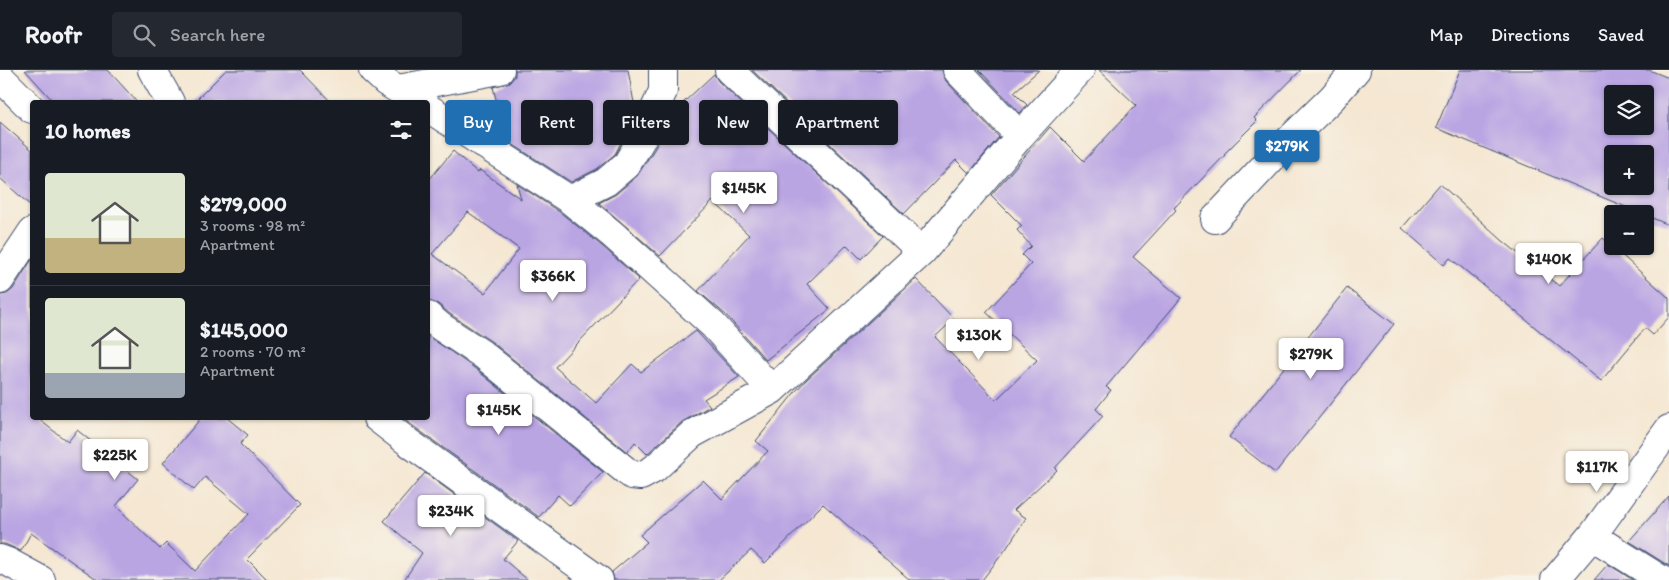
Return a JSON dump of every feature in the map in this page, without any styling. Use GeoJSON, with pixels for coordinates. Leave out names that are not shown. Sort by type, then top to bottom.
{"type":"FeatureCollection","features":[{"type":"Feature","properties":{"kind":"street"},"geometry":{"type":"LineString","coordinates":[[152,70],[169,100]]}},
{"type":"Feature","properties":{"kind":"street"},"geometry":{"type":"LineString","coordinates":[[372,70],[386,82],[409,96],[500,70]]}},
{"type":"Feature","properties":{"kind":"street"},"geometry":{"type":"LineString","coordinates":[[570,200],[606,182],[627,164],[641,140],[663,91],[663,70]]}},
{"type":"Feature","properties":{"kind":"street"},"geometry":{"type":"LineString","coordinates":[[729,70],[922,252]]}},
{"type":"Feature","properties":{"kind":"street"},"geometry":{"type":"LineString","coordinates":[[957,70],[1020,136]]}},
{"type":"Feature","properties":{"kind":"street"},"geometry":{"type":"LineString","coordinates":[[430,317],[482,354],[632,475],[641,476],[654,468],[692,434],[772,390],[922,252],[1020,136],[1080,70]]}},
{"type":"Feature","properties":{"kind":"street"},"geometry":{"type":"LineString","coordinates":[[1215,218],[1286,143],[1332,98],[1356,70]]}},
{"type":"Feature","properties":{"kind":"street"},"geometry":{"type":"LineString","coordinates":[[0,77],[30,107]]}},
{"type":"Feature","properties":{"kind":"street"},"geometry":{"type":"LineString","coordinates":[[430,109],[570,200],[612,234],[713,326],[772,390]]}},
{"type":"Feature","properties":{"kind":"street"},"geometry":{"type":"LineString","coordinates":[[0,280],[9,249],[30,233]]}},
{"type":"Feature","properties":{"kind":"street"},"geometry":{"type":"LineString","coordinates":[[380,420],[583,576]]}},
{"type":"Feature","properties":{"kind":"street"},"geometry":{"type":"LineString","coordinates":[[1555,580],[1592,536],[1669,429]]}},
{"type":"Feature","properties":{"kind":"street"},"geometry":{"type":"LineString","coordinates":[[1592,536],[1662,580]]}},
{"type":"Feature","properties":{"kind":"street"},"geometry":{"type":"LineString","coordinates":[[0,559],[41,580]]}},
{"type":"Feature","properties":{"kind":"building"},"geometry":{"type":"Polygon","coordinates":[[[25,70],[108,70],[135,100],[52,100],[25,70]]]}},
{"type":"Feature","properties":{"kind":"building"},"geometry":{"type":"Polygon","coordinates":[[[226,70],[300,70],[329,100],[196,100],[226,70]]]}},
{"type":"Feature","properties":{"kind":"building"},"geometry":{"type":"Polygon","coordinates":[[[515,70],[628,70],[633,100],[603,100],[603,145],[620,145],[615,154],[597,169],[571,182],[511,143],[511,100],[496,100],[493,87],[510,82],[515,76],[515,70]]]}},
{"type":"Feature","properties":{"kind":"building"},"geometry":{"type":"Polygon","coordinates":[[[752,70],[942,70],[946,81],[999,137],[969,173],[956,160],[904,214],[831,145],[898,145],[898,100],[784,100],[752,70]]]}},
{"type":"Feature","properties":{"kind":"building"},"geometry":{"type":"Polygon","coordinates":[[[979,70],[1039,70],[1014,92],[1027,105],[1020,113],[979,70]]]}},
{"type":"Feature","properties":{"kind":"building"},"geometry":{"type":"Polygon","coordinates":[[[1099,70],[1301,70],[1254,118],[1257,121],[1174,208],[1176,210],[1133,257],[1181,298],[1106,387],[1111,390],[1096,409],[1103,416],[1055,468],[1057,470],[1014,510],[1026,518],[1006,549],[982,580],[910,580],[823,504],[765,563],[751,550],[719,580],[614,580],[612,572],[647,542],[640,535],[703,480],[722,499],[768,451],[756,441],[795,392],[916,279],[954,319],[935,337],[996,400],[1037,360],[986,312],[1031,264],[1022,255],[1031,246],[1017,230],[1022,226],[991,195],[1050,127],[1084,161],[1136,105],[1099,70]]]}},
{"type":"Feature","properties":{"kind":"building"},"geometry":{"type":"Polygon","coordinates":[[[1460,70],[1649,70],[1669,78],[1669,225],[1654,219],[1654,205],[1621,205],[1436,128],[1460,70]]]}},
{"type":"Feature","properties":{"kind":"building"},"geometry":{"type":"Polygon","coordinates":[[[714,74],[718,81],[738,100],[699,100],[699,145],[768,145],[768,128],[778,137],[778,145],[786,145],[883,236],[861,259],[847,245],[807,284],[830,309],[766,360],[725,314],[698,291],[749,235],[713,201],[660,256],[599,203],[616,194],[637,176],[656,145],[689,145],[689,100],[686,100],[714,74]]]}},
{"type":"Feature","properties":{"kind":"building"},"geometry":{"type":"Polygon","coordinates":[[[0,122],[30,148],[30,205],[0,178],[0,122]]]}},
{"type":"Feature","properties":{"kind":"building"},"geometry":{"type":"Polygon","coordinates":[[[453,151],[478,173],[480,170],[521,199],[517,184],[561,213],[639,279],[555,367],[596,403],[632,364],[641,372],[696,331],[739,377],[704,399],[710,406],[682,422],[647,454],[635,442],[627,452],[492,342],[438,304],[430,302],[430,179],[453,151]],[[468,212],[432,254],[485,293],[519,249],[468,212]]]}},
{"type":"Feature","properties":{"kind":"building"},"geometry":{"type":"Polygon","coordinates":[[[1440,184],[1503,241],[1559,286],[1603,238],[1604,255],[1622,255],[1669,298],[1669,317],[1653,335],[1645,328],[1601,381],[1450,258],[1444,265],[1402,228],[1440,184]]]}},
{"type":"Feature","properties":{"kind":"building"},"geometry":{"type":"Polygon","coordinates":[[[30,262],[30,420],[40,420],[68,442],[77,430],[138,479],[116,506],[160,549],[166,543],[195,571],[249,514],[205,477],[194,490],[163,463],[199,420],[229,420],[248,435],[240,444],[300,505],[247,559],[268,580],[98,580],[31,533],[21,551],[5,544],[0,544],[0,295],[7,294],[13,289],[30,262]]]}},
{"type":"Feature","properties":{"kind":"building"},"geometry":{"type":"Polygon","coordinates":[[[1347,288],[1394,324],[1275,473],[1229,437],[1347,288]]]}},
{"type":"Feature","properties":{"kind":"building"},"geometry":{"type":"Polygon","coordinates":[[[430,337],[473,367],[603,472],[570,506],[558,495],[539,517],[405,420],[430,420],[430,337]]]}},
{"type":"Feature","properties":{"kind":"building"},"geometry":{"type":"Polygon","coordinates":[[[425,473],[518,541],[503,559],[528,580],[404,580],[422,553],[384,521],[425,473]]]}},
{"type":"Feature","properties":{"kind":"building"},"geometry":{"type":"Polygon","coordinates":[[[1669,496],[1669,566],[1629,541],[1669,496]]]}},
{"type":"Feature","properties":{"kind":"building"},"geometry":{"type":"Polygon","coordinates":[[[1608,564],[1633,580],[1594,580],[1608,564]]]}}]}
